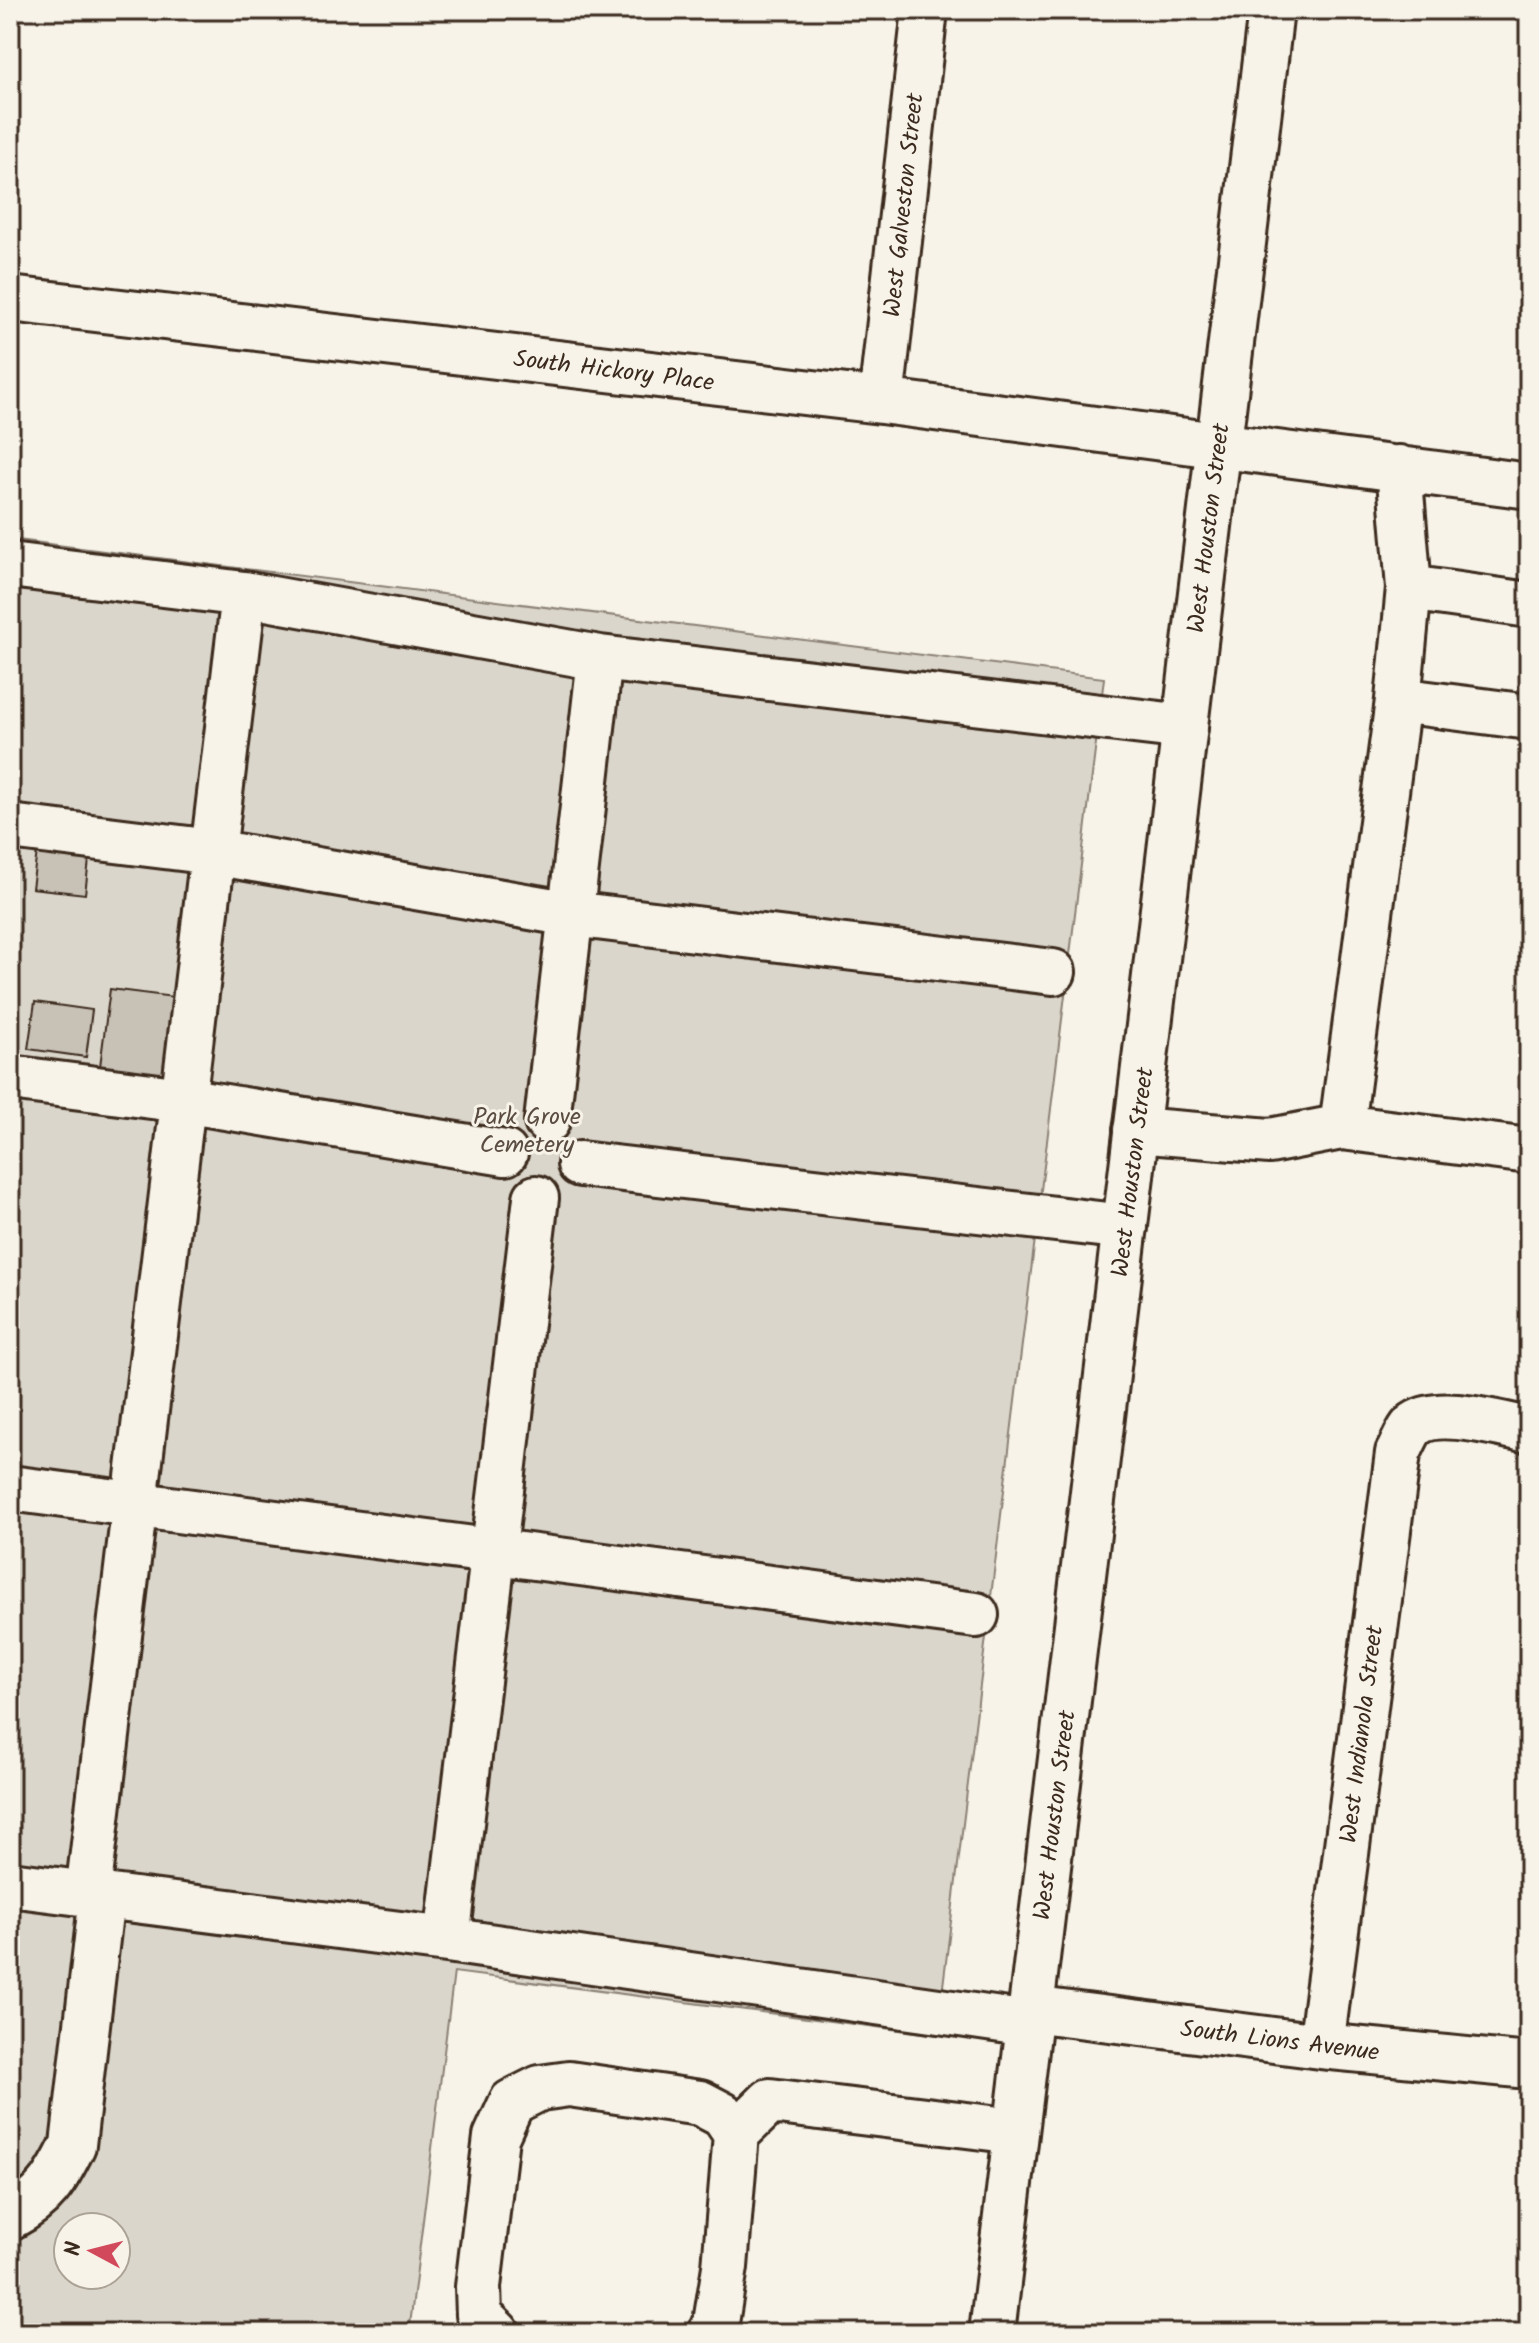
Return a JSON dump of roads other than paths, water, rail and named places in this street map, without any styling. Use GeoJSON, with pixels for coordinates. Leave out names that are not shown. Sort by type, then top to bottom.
{"type":"FeatureCollection","features":[{"type":"Feature","properties":{"kind":"street","name":"West Galveston Street"},"geometry":{"type":"LineString","coordinates":[[881,401],[925,10]]}},
{"type":"Feature","properties":{"kind":"street","name":"West Houston Street"},"geometry":{"type":"LineString","coordinates":[[992,2333],[1271,10]]}},
{"type":"Feature","properties":{"kind":"street","name":"South Hickory Place"},"geometry":{"type":"LineString","coordinates":[[10,299],[881,401],[1529,486]]}},
{"type":"Feature","properties":{"kind":"street"},"geometry":{"type":"LineString","coordinates":[[1342,1127],[1398,700],[1409,588],[1399,468]]}},
{"type":"Feature","properties":{"kind":"street"},"geometry":{"type":"LineString","coordinates":[[10,565],[244,594],[600,658],[1185,727]]}},
{"type":"Feature","properties":{"kind":"street"},"geometry":{"type":"LineString","coordinates":[[1409,588],[1529,605]]}},
{"type":"Feature","properties":{"kind":"street"},"geometry":{"type":"LineString","coordinates":[[10,2217],[32,2205],[55,2182],[73,2145],[135,1505],[244,594]]}},
{"type":"Feature","properties":{"kind":"street"},"geometry":{"type":"LineString","coordinates":[[547,1121],[600,658]]}},
{"type":"Feature","properties":{"kind":"street"},"geometry":{"type":"LineString","coordinates":[[1398,700],[1529,717]]}},
{"type":"Feature","properties":{"kind":"street"},"geometry":{"type":"LineString","coordinates":[[10,827],[213,852],[571,914],[1053,972]]}},
{"type":"Feature","properties":{"kind":"street"},"geometry":{"type":"LineString","coordinates":[[10,1078],[183,1100],[505,1153]]}},
{"type":"Feature","properties":{"kind":"street"},"geometry":{"type":"LineString","coordinates":[[534,1121],[547,1121],[570,1132],[578,1143],[580,1164],[576,1180],[568,1189],[557,1196],[536,1198],[511,1183],[506,1172],[505,1153],[512,1135],[522,1126],[534,1121]]}},
{"type":"Feature","properties":{"kind":"street"},"geometry":{"type":"LineString","coordinates":[[1136,1130],[1270,1141],[1342,1127],[1529,1151]]}},
{"type":"Feature","properties":{"kind":"street"},"geometry":{"type":"LineString","coordinates":[[580,1164],[1125,1227]]}},
{"type":"Feature","properties":{"kind":"street"},"geometry":{"type":"LineString","coordinates":[[447,1940],[536,1198]]}},
{"type":"Feature","properties":{"kind":"street","name":"West Indianola Street"},"geometry":{"type":"LineString","coordinates":[[1321,2046],[1398,1453],[1413,1426],[1432,1417],[1456,1417],[1529,1430]]}},
{"type":"Feature","properties":{"kind":"street"},"geometry":{"type":"LineString","coordinates":[[10,1488],[976,1615]]}},
{"type":"Feature","properties":{"kind":"street","name":"South Lions Avenue"},"geometry":{"type":"LineString","coordinates":[[10,1884],[1030,2016],[1529,2066]]}},
{"type":"Feature","properties":{"kind":"street"},"geometry":{"type":"LineString","coordinates":[[497,2333],[479,2315],[478,2287],[496,2137],[512,2102],[540,2088],[569,2084],[700,2103],[723,2115],[736,2134],[725,2267],[715,2329],[710,2333]]}},
{"type":"Feature","properties":{"kind":"street"},"geometry":{"type":"LineString","coordinates":[[736,2134],[770,2101],[1016,2131]]}},
{"type":"Feature","properties":{"kind":"park label","name":"Park Grove Cemetery"},"geometry":{"type":"Point","coordinates":[527,1130]}}]}
